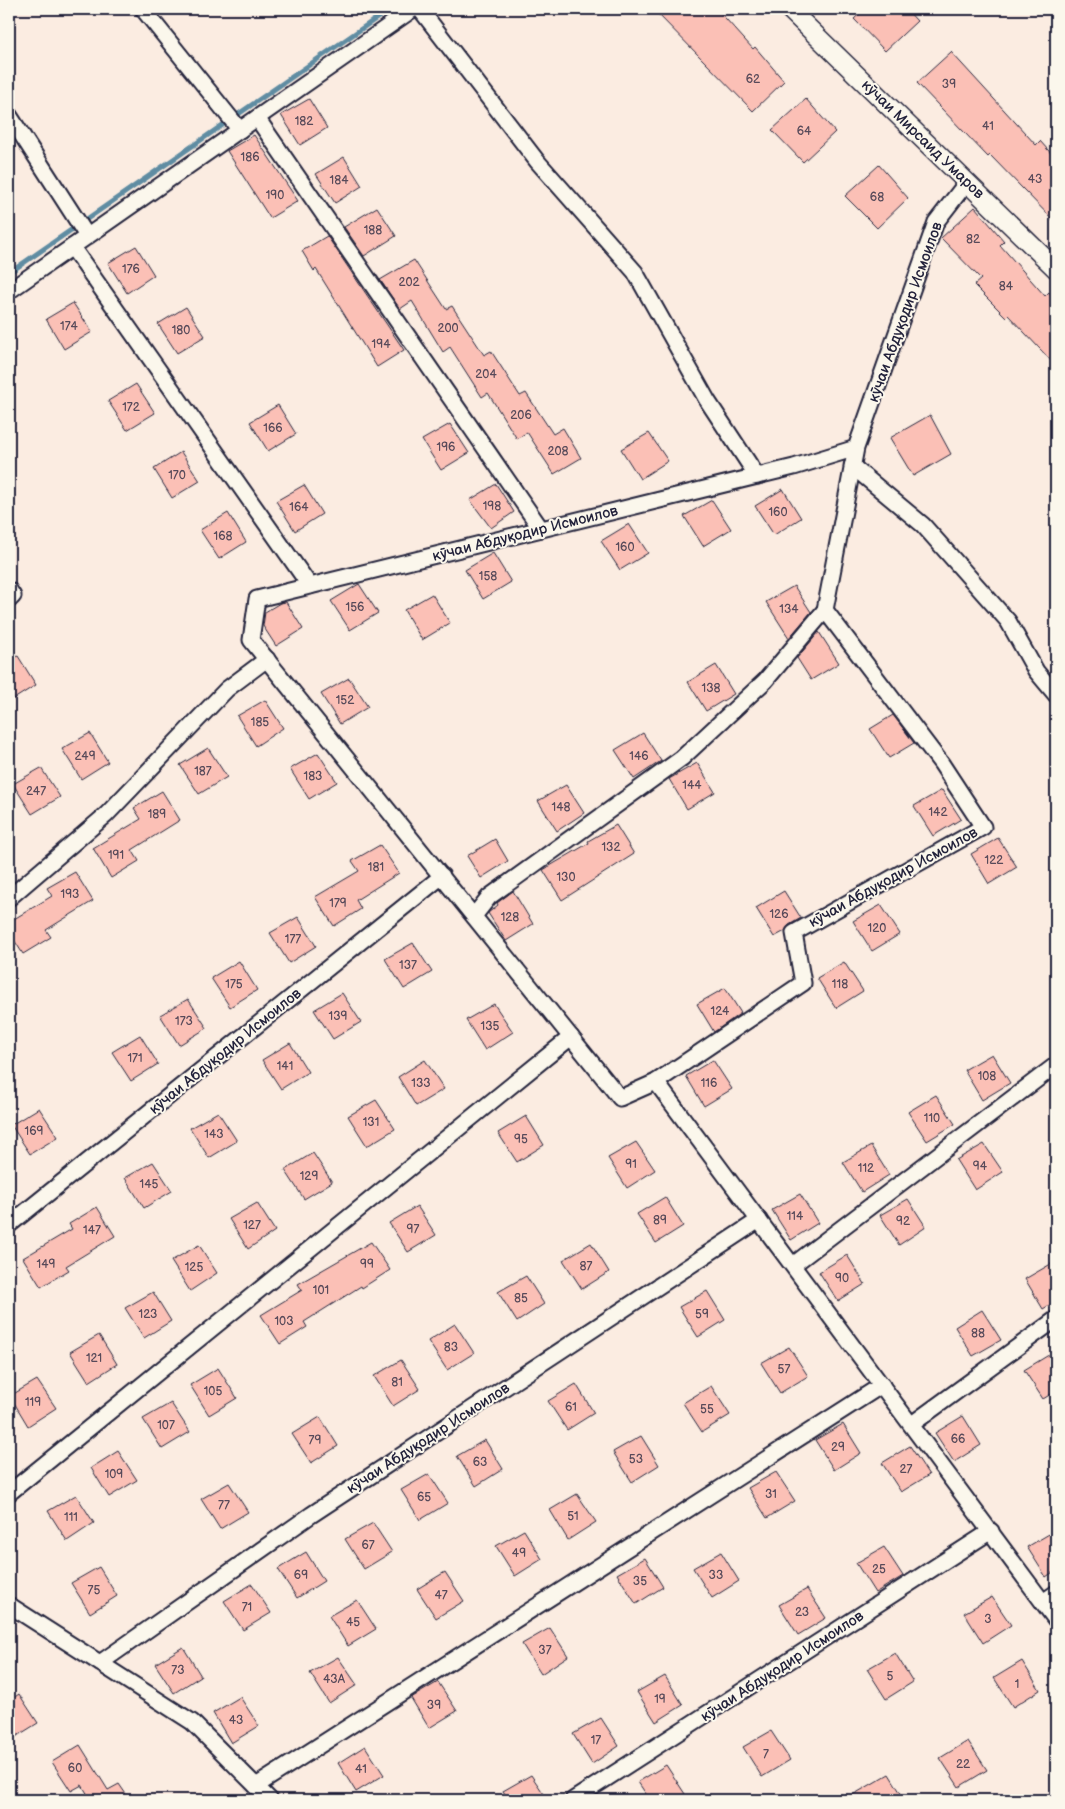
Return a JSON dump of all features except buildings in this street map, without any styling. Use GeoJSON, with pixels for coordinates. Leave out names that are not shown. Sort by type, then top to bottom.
{"type":"FeatureCollection","features":[{"type":"Feature","properties":{"kind":"street"},"geometry":{"type":"LineString","coordinates":[[144,9],[235,123]]}},
{"type":"Feature","properties":{"kind":"street"},"geometry":{"type":"LineString","coordinates":[[9,291],[87,236],[235,123],[257,118],[413,9]]}},
{"type":"Feature","properties":{"kind":"street"},"geometry":{"type":"LineString","coordinates":[[420,9],[537,161],[635,272],[707,400],[757,476]]}},
{"type":"Feature","properties":{"kind":"street","name":"кӯчаи Мирсаид Умаров"},"geometry":{"type":"LineString","coordinates":[[789,9],[1056,269]]}},
{"type":"Feature","properties":{"kind":"street"},"geometry":{"type":"LineString","coordinates":[[9,115],[87,236]]}},
{"type":"Feature","properties":{"kind":"street"},"geometry":{"type":"LineString","coordinates":[[257,118],[541,529]]}},
{"type":"Feature","properties":{"kind":"street","name":"кӯчаи Абдуқодир Исмоилов"},"geometry":{"type":"LineString","coordinates":[[856,448],[757,476],[258,599],[251,640],[620,1098],[656,1082],[803,982],[794,933],[983,827],[941,763],[826,610],[856,448],[936,222],[967,182]]}},
{"type":"Feature","properties":{"kind":"street"},"geometry":{"type":"LineString","coordinates":[[72,247],[310,586]]}},
{"type":"Feature","properties":{"kind":"street"},"geometry":{"type":"LineString","coordinates":[[852,466],[923,525],[1008,621],[1036,671],[1056,695]]}},
{"type":"Feature","properties":{"kind":"street"},"geometry":{"type":"LineString","coordinates":[[9,590],[13,596],[9,600]]}},
{"type":"Feature","properties":{"kind":"street"},"geometry":{"type":"LineString","coordinates":[[474,916],[490,897],[682,758],[765,681],[826,610]]}},
{"type":"Feature","properties":{"kind":"street"},"geometry":{"type":"LineString","coordinates":[[9,898],[106,815],[227,689],[267,660]]}},
{"type":"Feature","properties":{"kind":"street","name":"кӯчаи Абдуқодир Исмоилов"},"geometry":{"type":"LineString","coordinates":[[9,1225],[442,876]]}},
{"type":"Feature","properties":{"kind":"street"},"geometry":{"type":"LineString","coordinates":[[9,1493],[571,1038]]}},
{"type":"Feature","properties":{"kind":"street"},"geometry":{"type":"LineString","coordinates":[[793,1265],[1056,1065]]}},
{"type":"Feature","properties":{"kind":"street"},"geometry":{"type":"LineString","coordinates":[[656,1082],[1056,1620]]}},
{"type":"Feature","properties":{"kind":"street","name":"кӯчаи Абдуқодир Исмоилов"},"geometry":{"type":"LineString","coordinates":[[100,1663],[311,1515],[759,1220]]}},
{"type":"Feature","properties":{"kind":"street"},"geometry":{"type":"LineString","coordinates":[[912,1424],[1056,1319]]}},
{"type":"Feature","properties":{"kind":"street"},"geometry":{"type":"LineString","coordinates":[[256,1786],[882,1385]]}},
{"type":"Feature","properties":{"kind":"street","name":"кӯчаи Абдуқодир Исмоилов"},"geometry":{"type":"LineString","coordinates":[[573,1800],[991,1532]]}},
{"type":"Feature","properties":{"kind":"street"},"geometry":{"type":"LineString","coordinates":[[1043,1602],[1056,1593]]}},
{"type":"Feature","properties":{"kind":"street"},"geometry":{"type":"LineString","coordinates":[[9,1605],[192,1722],[270,1800]]}},
{"type":"Feature","properties":{"kind":"waterway"},"geometry":{"type":"LineString","coordinates":[[9,273],[390,9]]}}]}
